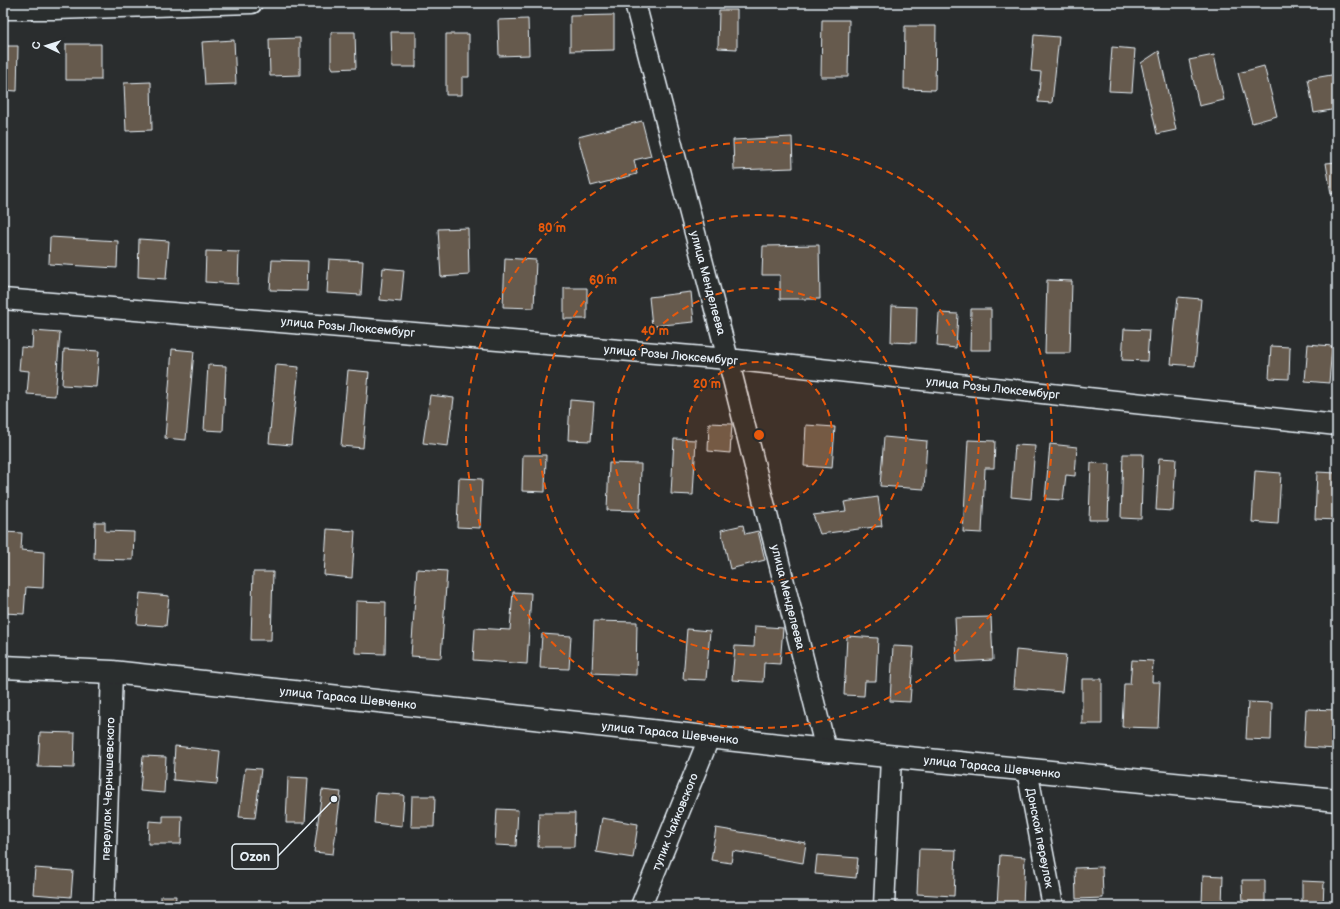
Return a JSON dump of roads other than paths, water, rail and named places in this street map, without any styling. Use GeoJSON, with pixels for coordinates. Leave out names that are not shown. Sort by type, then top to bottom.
{"type":"FeatureCollection","features":[{"type":"Feature","properties":{"kind":"street"},"geometry":{"type":"LineString","coordinates":[[3,9],[54,9],[252,3]]}},
{"type":"Feature","properties":{"kind":"street","name":"улица Менделеева"},"geometry":{"type":"LineString","coordinates":[[635,3],[728,359],[826,750]]}},
{"type":"Feature","properties":{"kind":"street","name":"улица Розы Люксембург"},"geometry":{"type":"LineString","coordinates":[[3,299],[728,359],[1337,425]]}},
{"type":"Feature","properties":{"kind":"street","name":"улица Тараса Шевченко"},"geometry":{"type":"LineString","coordinates":[[3,666],[112,672],[709,738],[1337,800]]}},
{"type":"Feature","properties":{"kind":"street","name":"переулок Чернышевского"},"geometry":{"type":"LineString","coordinates":[[104,906],[112,672]]}},
{"type":"Feature","properties":{"kind":"street","name":"тупик Чайковского"},"geometry":{"type":"LineString","coordinates":[[641,906],[709,738]]}},
{"type":"Feature","properties":{"kind":"street"},"geometry":{"type":"LineString","coordinates":[[884,906],[891,757]]}},
{"type":"Feature","properties":{"kind":"street","name":"Донской переулок"},"geometry":{"type":"LineString","coordinates":[[1027,770],[1053,906]]}},
{"type":"Feature","properties":{"kind":"place","name":"Ozon"},"geometry":{"type":"Point","coordinates":[334,799]}}]}
